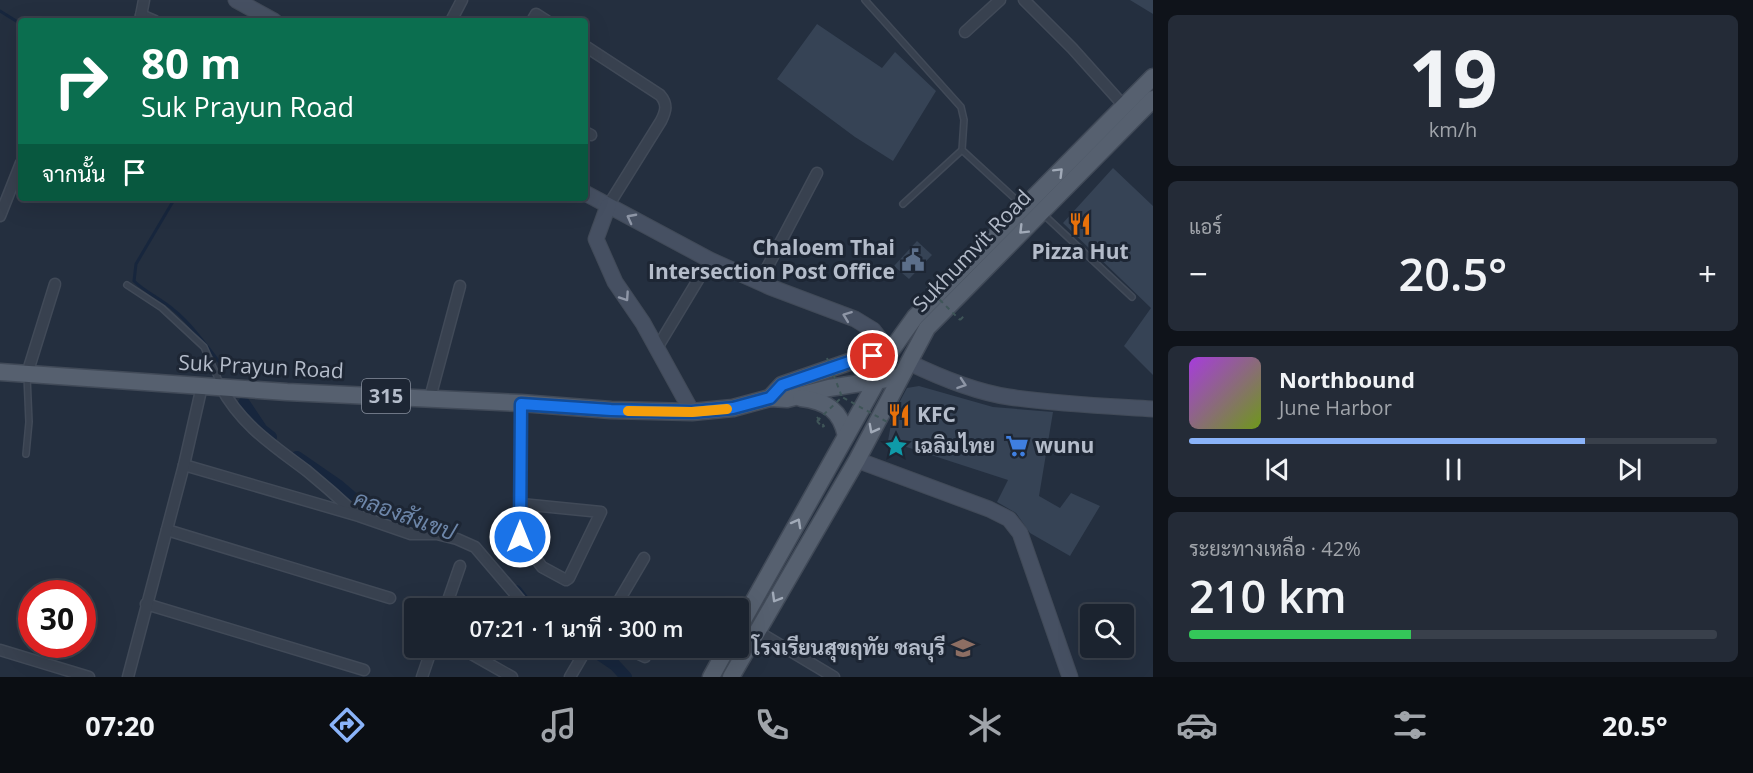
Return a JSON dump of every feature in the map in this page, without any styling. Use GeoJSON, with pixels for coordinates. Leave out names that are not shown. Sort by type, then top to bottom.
{"type":"FeatureCollection","features":[{"type":"Feature","properties":{"kind":"main road","name":"Sukhumvit Road"},"geometry":{"type":"LineString","coordinates":[[749,609],[878,381],[890,352],[915,317],[1153,77]]}},
{"type":"Feature","properties":{"kind":"main road","name":"Sukhumvit Road"},"geometry":{"type":"LineString","coordinates":[[731,677],[857,460],[927,327],[1153,99]]}},
{"type":"Feature","properties":{"kind":"main road"},"geometry":{"type":"LineString","coordinates":[[890,352],[908,362]]}},
{"type":"Feature","properties":{"kind":"main road","name":"Suk Prayun Road"},"geometry":{"type":"LineString","coordinates":[[770,398],[782,385],[855,360],[890,352]]}},
{"type":"Feature","properties":{"kind":"main road","name":"Suk Prayun Road"},"geometry":{"type":"LineString","coordinates":[[0,372],[611,410],[692,412],[733,408],[770,398],[787,399],[829,388],[900,377]]}},
{"type":"Feature","properties":{"kind":"main road"},"geometry":{"type":"LineString","coordinates":[[797,397],[812,399],[828,406],[840,417],[846,436]]}},
{"type":"Feature","properties":{"kind":"main road"},"geometry":{"type":"LineString","coordinates":[[711,677],[721,658]]}},
{"type":"Feature","properties":{"kind":"street"},"geometry":{"type":"LineString","coordinates":[[140,18],[144,0]]}},
{"type":"Feature","properties":{"kind":"street"},"geometry":{"type":"LineString","coordinates":[[236,0],[269,18]]}},
{"type":"Feature","properties":{"kind":"street"},"geometry":{"type":"LineString","coordinates":[[453,18],[462,0]]}},
{"type":"Feature","properties":{"kind":"street"},"geometry":{"type":"LineString","coordinates":[[965,32],[1000,0]]}},
{"type":"Feature","properties":{"kind":"street"},"geometry":{"type":"LineString","coordinates":[[1024,0],[1072,48],[1124,106]]}},
{"type":"Feature","properties":{"kind":"street"},"geometry":{"type":"LineString","coordinates":[[588,48],[665,100],[666,111],[661,122],[608,206],[596,239],[615,282],[643,323],[692,412]]}},
{"type":"Feature","properties":{"kind":"street"},"geometry":{"type":"LineString","coordinates":[[0,216],[18,171]]}},
{"type":"Feature","properties":{"kind":"street"},"geometry":{"type":"LineString","coordinates":[[759,283],[817,173]]}},
{"type":"Feature","properties":{"kind":"street"},"geometry":{"type":"LineString","coordinates":[[588,195],[759,283],[855,319],[873,330],[890,352]]}},
{"type":"Feature","properties":{"kind":"street"},"geometry":{"type":"LineString","coordinates":[[657,348],[711,260]]}},
{"type":"Feature","properties":{"kind":"street"},"geometry":{"type":"LineString","coordinates":[[27,374],[55,284]]}},
{"type":"Feature","properties":{"kind":"street"},"geometry":{"type":"LineString","coordinates":[[430,398],[460,286]]}},
{"type":"Feature","properties":{"kind":"street"},"geometry":{"type":"LineString","coordinates":[[908,362],[929,372],[1008,397],[1153,410]]}},
{"type":"Feature","properties":{"kind":"street"},"geometry":{"type":"LineString","coordinates":[[128,677],[184,465],[202,386]]}},
{"type":"Feature","properties":{"kind":"street"},"geometry":{"type":"LineString","coordinates":[[222,387],[231,405],[250,427],[334,493],[359,516]]}},
{"type":"Feature","properties":{"kind":"street"},"geometry":{"type":"LineString","coordinates":[[520,504],[601,512],[566,580],[542,567],[520,537],[520,504],[521,404]]}},
{"type":"Feature","properties":{"kind":"street"},"geometry":{"type":"LineString","coordinates":[[857,460],[989,509],[1009,519],[1020,533],[1071,677]]}},
{"type":"Feature","properties":{"kind":"street"},"geometry":{"type":"LineString","coordinates":[[184,465],[359,516],[411,534],[438,534],[457,539],[475,547],[519,598]]}},
{"type":"Feature","properties":{"kind":"street"},"geometry":{"type":"LineString","coordinates":[[166,530],[390,598]]}},
{"type":"Feature","properties":{"kind":"street"},"geometry":{"type":"LineString","coordinates":[[620,598],[644,558]]}},
{"type":"Feature","properties":{"kind":"street"},"geometry":{"type":"LineString","coordinates":[[449,598],[460,566]]}},
{"type":"Feature","properties":{"kind":"street"},"geometry":{"type":"LineString","coordinates":[[146,604],[364,670]]}},
{"type":"Feature","properties":{"kind":"street"},"geometry":{"type":"LineString","coordinates":[[757,631],[834,677]]}},
{"type":"Feature","properties":{"kind":"street"},"geometry":{"type":"LineString","coordinates":[[0,650],[89,677]]}},
{"type":"Feature","properties":{"kind":"street"},"geometry":{"type":"LineString","coordinates":[[422,677],[429,658]]}},
{"type":"Feature","properties":{"kind":"street"},"geometry":{"type":"LineString","coordinates":[[479,658],[512,677]]}},
{"type":"Feature","properties":{"kind":"street"},"geometry":{"type":"LineString","coordinates":[[570,677],[581,658]]}},
{"type":"Feature","properties":{"kind":"lane"},"geometry":{"type":"LineString","coordinates":[[865,0],[961,107],[964,120],[962,150],[903,204]]}},
{"type":"Feature","properties":{"kind":"lane"},"geometry":{"type":"LineString","coordinates":[[962,150],[1024,207]]}},
{"type":"Feature","properties":{"kind":"lane"},"geometry":{"type":"LineString","coordinates":[[1041,212],[1132,297]]}},
{"type":"Feature","properties":{"kind":"lane"},"geometry":{"type":"LineString","coordinates":[[127,285],[162,308],[204,347],[222,387]]}},
{"type":"Feature","properties":{"kind":"lane"},"geometry":{"type":"LineString","coordinates":[[26,454],[29,422],[27,374]]}},
{"type":"Feature","properties":{"kind":"path"},"geometry":{"type":"LineString","coordinates":[[927,287],[960,320],[966,314]]}},
{"type":"Feature","properties":{"kind":"path"},"geometry":{"type":"LineString","coordinates":[[827,358],[842,397],[891,424]]}},
{"type":"Feature","properties":{"kind":"path"},"geometry":{"type":"LineString","coordinates":[[817,419],[842,397]]}},
{"type":"Feature","properties":{"kind":"building"},"geometry":{"type":"Polygon","coordinates":[[[1130,0],[1153,0],[1153,14],[1130,0]]]}},
{"type":"Feature","properties":{"kind":"building"},"geometry":{"type":"Polygon","coordinates":[[[817,24],[882,68],[895,52],[936,91],[893,161],[855,137],[777,79],[817,24]]]}},
{"type":"Feature","properties":{"kind":"building"},"geometry":{"type":"Polygon","coordinates":[[[1113,168],[1153,206],[1153,375],[1124,346],[1151,308],[1063,223],[1113,168]]]}},
{"type":"Feature","properties":{"kind":"building","name":"Chaloem Thai Intersection Post Office"},"geometry":{"type":"Polygon","coordinates":[[[917,241],[932,255],[909,279],[894,266],[917,241]]]}},
{"type":"Feature","properties":{"kind":"building"},"geometry":{"type":"Polygon","coordinates":[[[919,386],[993,407],[1053,412],[1039,496],[1060,508],[1071,493],[1100,506],[1070,556],[1030,533],[1016,513],[997,502],[1008,480],[888,441],[890,420],[907,388],[919,386]]]}},
{"type":"Feature","properties":{"kind":"waterway"},"geometry":{"type":"LineString","coordinates":[[0,11],[18,22]]}},
{"type":"Feature","properties":{"kind":"waterway"},"geometry":{"type":"LineString","coordinates":[[173,201],[136,264],[134,281],[182,317],[224,368]]}},
{"type":"Feature","properties":{"kind":"waterway","name":"คลองสังเขป"},"geometry":{"type":"LineString","coordinates":[[244,403],[262,430],[271,437]]}},
{"type":"Feature","properties":{"kind":"waterway","name":"คลองสังเขป"},"geometry":{"type":"LineString","coordinates":[[297,457],[370,508],[445,532]]}},
{"type":"Feature","properties":{"kind":"waterway","name":"คลองสังเขป"},"geometry":{"type":"LineString","coordinates":[[516,591],[521,598]]}},
{"type":"Feature","properties":{"kind":"waterway","name":"คลองสังเขป"},"geometry":{"type":"LineString","coordinates":[[605,658],[626,677]]}},
{"type":"Feature","properties":{"kind":"slow traffic"},"geometry":{"type":"LineString","coordinates":[[628,411],[692,412],[727,409]]}},
{"type":"Feature","properties":{"kind":"place","name":"Pizza Hut"},"geometry":{"type":"Point","coordinates":[1080,224]}},
{"type":"Feature","properties":{"kind":"place","name":"Chaloem Thai Intersection Post Office"},"geometry":{"type":"Point","coordinates":[913,260]}},
{"type":"Feature","properties":{"kind":"place","name":"KFC"},"geometry":{"type":"Point","coordinates":[899,415]}},
{"type":"Feature","properties":{"kind":"place","name":"เฉลิมไทย"},"geometry":{"type":"Point","coordinates":[896,446]}},
{"type":"Feature","properties":{"kind":"place","name":"wunu"},"geometry":{"type":"Point","coordinates":[1017,446]}},
{"type":"Feature","properties":{"kind":"place","name":"โรงเรียนสุขฤทัย ชลบุรี"},"geometry":{"type":"Point","coordinates":[963,648]}},
{"type":"Feature","properties":{"kind":"route"},"geometry":{"type":"LineString","coordinates":[[520,537],[521,404],[692,412],[733,408],[770,398],[782,385],[873,356]]}}]}
